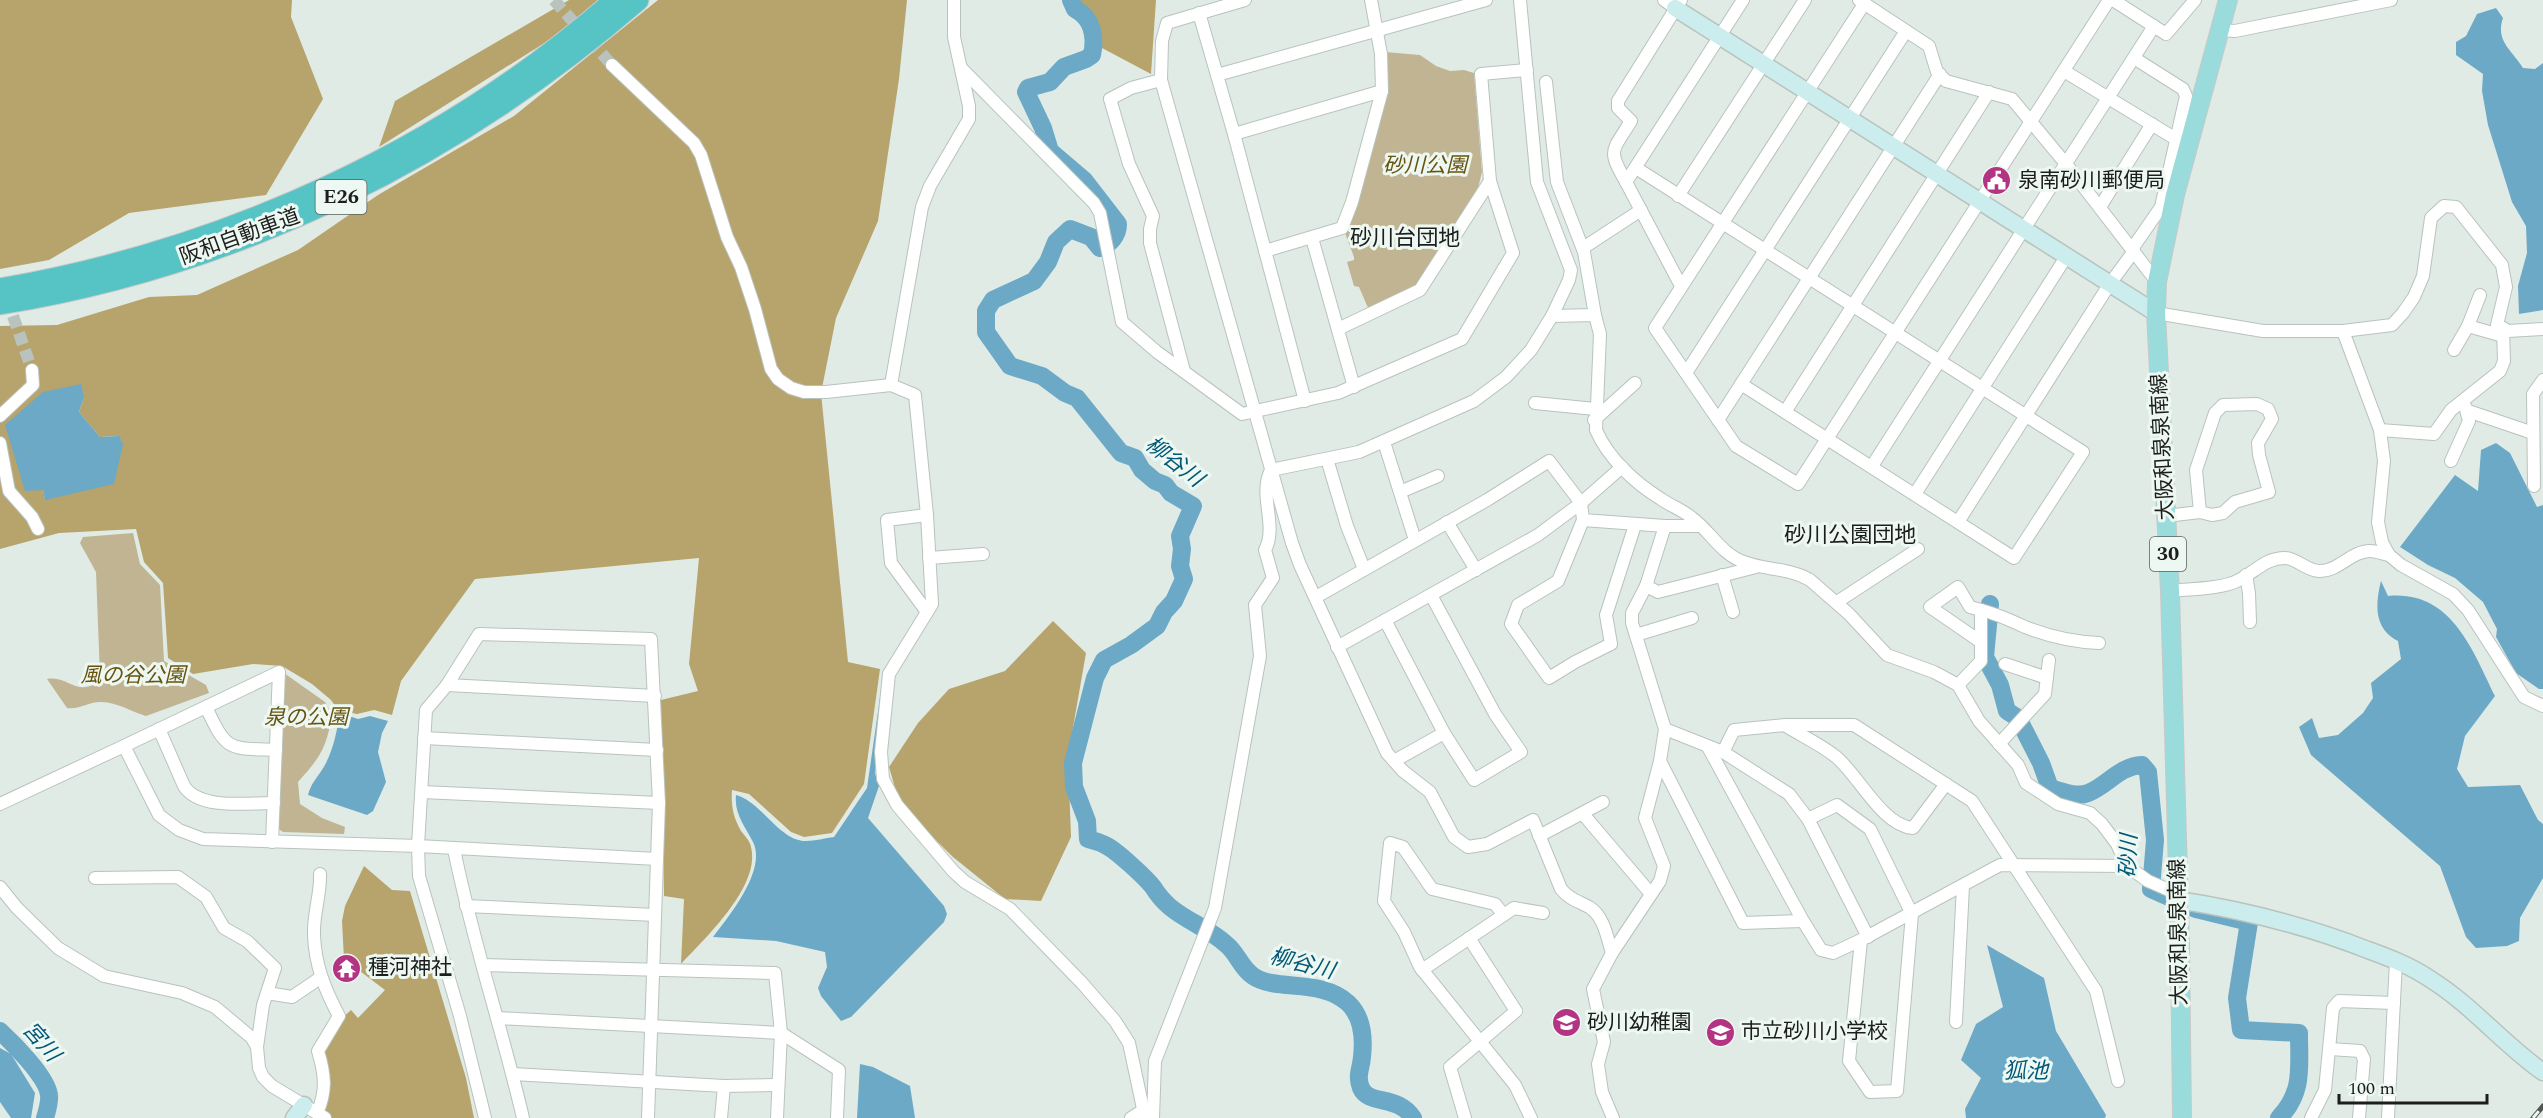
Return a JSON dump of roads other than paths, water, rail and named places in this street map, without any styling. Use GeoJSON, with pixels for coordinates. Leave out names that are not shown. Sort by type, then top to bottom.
{"type":"FeatureCollection","features":[{"type":"Feature","properties":{"kind":"highway","name":"阪和自動車道"},"geometry":{"type":"LineString","coordinates":[[0,289],[140,256],[253,219],[309,196],[363,170],[464,113],[558,47],[615,0]]}},
{"type":"Feature","properties":{"kind":"highway","name":"阪和自動車道"},"geometry":{"type":"LineString","coordinates":[[0,304],[87,287],[142,272],[256,234],[314,210],[420,156],[472,126],[568,58],[638,0]]}},
{"type":"Feature","properties":{"kind":"main road","name":"大阪和泉泉南線"},"geometry":{"type":"LineString","coordinates":[[2182,1118],[2170,591],[2156,313],[2157,282],[2175,195],[2228,0]]}},
{"type":"Feature","properties":{"kind":"street"},"geometry":{"type":"LineString","coordinates":[[891,385],[922,207],[930,186],[969,119],[969,106],[954,38],[954,0]]}},
{"type":"Feature","properties":{"kind":"street"},"geometry":{"type":"LineString","coordinates":[[1245,0],[1167,23],[1162,41],[1161,80],[1292,543],[1387,753],[1403,771],[1430,792],[1447,827],[1461,844],[1475,848],[1533,820],[1561,889],[1567,897],[1597,914],[1612,953]]}},
{"type":"Feature","properties":{"kind":"street"},"geometry":{"type":"LineString","coordinates":[[1265,251],[1342,228],[1352,202],[1382,91],[1377,29],[1371,0]]}},
{"type":"Feature","properties":{"kind":"street"},"geometry":{"type":"LineString","coordinates":[[1217,75],[1486,0]]}},
{"type":"Feature","properties":{"kind":"street"},"geometry":{"type":"LineString","coordinates":[[1153,1118],[1155,1061],[1215,908],[1260,656],[1255,605],[1273,578],[1265,550],[1270,541],[1265,480],[1271,470],[1359,452],[1474,401],[1498,383],[1531,350],[1552,316],[1569,280],[1571,270],[1537,182],[1520,0]]}},
{"type":"Feature","properties":{"kind":"street"},"geometry":{"type":"LineString","coordinates":[[1626,182],[1743,0]]}},
{"type":"Feature","properties":{"kind":"street"},"geometry":{"type":"LineString","coordinates":[[1678,195],[1805,0]]}},
{"type":"Feature","properties":{"kind":"street"},"geometry":{"type":"LineString","coordinates":[[2157,282],[2066,164],[2032,122],[2012,99],[1946,81],[1940,74],[1929,46],[1862,2],[1724,223],[1655,328],[1736,446],[1798,484],[1896,334],[1978,202],[2032,122],[2111,0],[2166,34],[2195,0]]}},
{"type":"Feature","properties":{"kind":"street"},"geometry":{"type":"LineString","coordinates":[[2219,30],[2235,31],[2391,0]]}},
{"type":"Feature","properties":{"kind":"street"},"geometry":{"type":"LineString","coordinates":[[1681,286],[1613,159],[1612,152],[1631,121],[1618,108],[1617,101],[1673,3],[1720,36],[1937,176],[2156,313],[2264,331],[2343,331],[2392,325],[2403,313],[2422,276],[2431,218],[2444,206],[2456,207],[2502,265],[2506,287],[2497,325],[2503,332],[2504,361],[2500,371],[2465,406],[2451,410],[2434,434],[2380,430]]}},
{"type":"Feature","properties":{"kind":"street"},"geometry":{"type":"LineString","coordinates":[[1198,13],[1234,134],[1305,401]]}},
{"type":"Feature","properties":{"kind":"street"},"geometry":{"type":"LineString","coordinates":[[1872,466],[2025,231],[2154,26]]}},
{"type":"Feature","properties":{"kind":"street"},"geometry":{"type":"LineString","coordinates":[[1686,373],[1906,31]]}},
{"type":"Feature","properties":{"kind":"street"},"geometry":{"type":"LineString","coordinates":[[1958,522],[2161,207],[2186,96],[2183,89],[2134,58]]}},
{"type":"Feature","properties":{"kind":"street"},"geometry":{"type":"LineString","coordinates":[[612,65],[694,143],[701,155],[727,237],[745,278],[771,369],[778,379],[790,388],[804,392],[891,385],[915,395],[927,515],[932,604],[889,674],[881,752],[883,779],[897,806],[953,871],[965,882],[1010,909],[1082,983],[1115,1021],[1129,1043],[1139,1116]]}},
{"type":"Feature","properties":{"kind":"street"},"geometry":{"type":"LineString","coordinates":[[960,68],[1094,202],[1100,213],[1122,322],[1218,398],[1242,414],[1305,401],[1354,387],[1462,339],[1513,253],[1490,182],[1481,74],[1527,70]]}},
{"type":"Feature","properties":{"kind":"street"},"geometry":{"type":"LineString","coordinates":[[2064,70],[2176,139]]}},
{"type":"Feature","properties":{"kind":"street"},"geometry":{"type":"LineString","coordinates":[[1718,420],[1940,74]]}},
{"type":"Feature","properties":{"kind":"street"},"geometry":{"type":"LineString","coordinates":[[1161,80],[1131,88],[1110,99],[1129,164],[1153,216],[1150,243],[1184,371]]}},
{"type":"Feature","properties":{"kind":"street"},"geometry":{"type":"LineString","coordinates":[[1546,82],[1557,182],[1583,248],[1599,334],[1595,415],[1599,439],[1622,467],[1658,498],[1683,511],[1719,545],[1742,562],[1803,576],[1837,602],[1887,655],[1934,672],[1958,685],[1979,721],[2018,765],[2026,783],[2044,797],[2058,804],[2090,813],[2102,824],[2116,844],[2127,866],[2148,881],[2178,897],[2259,915],[2341,939],[2396,961],[2432,979],[2480,1018],[2520,1056],[2543,1072]]}},
{"type":"Feature","properties":{"kind":"street"},"geometry":{"type":"LineString","coordinates":[[1234,134],[1382,91]]}},
{"type":"Feature","properties":{"kind":"street"},"geometry":{"type":"LineString","coordinates":[[1785,412],[1989,93]]}},
{"type":"Feature","properties":{"kind":"street"},"geometry":{"type":"LineString","coordinates":[[2100,207],[2152,124]]}},
{"type":"Feature","properties":{"kind":"street"},"geometry":{"type":"LineString","coordinates":[[1636,168],[2083,452],[2014,558],[1741,384]]}},
{"type":"Feature","properties":{"kind":"street"},"geometry":{"type":"LineString","coordinates":[[1338,329],[1420,290],[1490,182]]}},
{"type":"Feature","properties":{"kind":"street"},"geometry":{"type":"LineString","coordinates":[[1583,248],[1641,210]]}},
{"type":"Feature","properties":{"kind":"street"},"geometry":{"type":"LineString","coordinates":[[1312,238],[1354,387]]}},
{"type":"Feature","properties":{"kind":"street"},"geometry":{"type":"LineString","coordinates":[[1915,494],[2066,257]]}},
{"type":"Feature","properties":{"kind":"street"},"geometry":{"type":"LineString","coordinates":[[2454,350],[2468,326],[2480,295]]}},
{"type":"Feature","properties":{"kind":"street"},"geometry":{"type":"LineString","coordinates":[[1552,316],[1595,315]]}},
{"type":"Feature","properties":{"kind":"street"},"geometry":{"type":"LineString","coordinates":[[2468,326],[2503,332],[2543,329]]}},
{"type":"Feature","properties":{"kind":"street"},"geometry":{"type":"LineString","coordinates":[[2343,331],[2380,430],[2384,461],[2378,522],[2382,542],[2389,555],[2401,565],[2453,594],[2468,610],[2524,697],[2543,706]]}},
{"type":"Feature","properties":{"kind":"street"},"geometry":{"type":"LineString","coordinates":[[0,416],[33,385],[32,370]]}},
{"type":"Feature","properties":{"kind":"street"},"geometry":{"type":"LineString","coordinates":[[2534,486],[2533,394],[2543,380]]}},
{"type":"Feature","properties":{"kind":"street"},"geometry":{"type":"LineString","coordinates":[[1535,403],[1595,415],[1635,383]]}},
{"type":"Feature","properties":{"kind":"street"},"geometry":{"type":"LineString","coordinates":[[2166,516],[2200,512],[2212,515],[2223,513],[2235,502],[2269,492],[2258,443],[2272,419],[2268,409],[2257,404],[2223,405],[2216,413],[2196,470],[2200,512]]}},
{"type":"Feature","properties":{"kind":"street"},"geometry":{"type":"LineString","coordinates":[[2465,406],[2534,433]]}},
{"type":"Feature","properties":{"kind":"street"},"geometry":{"type":"LineString","coordinates":[[2451,460],[2469,421],[2465,406]]}},
{"type":"Feature","properties":{"kind":"street"},"geometry":{"type":"LineString","coordinates":[[1384,442],[1415,540]]}},
{"type":"Feature","properties":{"kind":"street"},"geometry":{"type":"LineString","coordinates":[[0,443],[9,491],[32,517],[38,529]]}},
{"type":"Feature","properties":{"kind":"street"},"geometry":{"type":"LineString","coordinates":[[1327,459],[1347,526],[1364,569]]}},
{"type":"Feature","properties":{"kind":"street"},"geometry":{"type":"LineString","coordinates":[[1316,597],[1549,460],[1581,503],[1583,520],[1558,581],[1518,605],[1511,624],[1549,678],[1611,644],[1606,615],[1635,525]]}},
{"type":"Feature","properties":{"kind":"street"},"geometry":{"type":"LineString","coordinates":[[1338,646],[1538,535],[1581,503],[1622,467]]}},
{"type":"Feature","properties":{"kind":"street"},"geometry":{"type":"LineString","coordinates":[[1400,492],[1438,476]]}},
{"type":"Feature","properties":{"kind":"street"},"geometry":{"type":"LineString","coordinates":[[927,515],[887,520],[891,563],[927,612]]}},
{"type":"Feature","properties":{"kind":"street"},"geometry":{"type":"LineString","coordinates":[[1583,520],[1635,525],[1701,526]]}},
{"type":"Feature","properties":{"kind":"street"},"geometry":{"type":"LineString","coordinates":[[1447,522],[1476,570]]}},
{"type":"Feature","properties":{"kind":"street"},"geometry":{"type":"LineString","coordinates":[[1613,1118],[1602,1092],[1598,1064],[1604,1042],[1593,989],[1612,953],[1660,881],[1664,866],[1645,818],[1660,761],[1665,729],[1632,623],[1632,613],[1646,586],[1665,526]]}},
{"type":"Feature","properties":{"kind":"street"},"geometry":{"type":"LineString","coordinates":[[1837,602],[1918,549]]}},
{"type":"Feature","properties":{"kind":"street"},"geometry":{"type":"LineString","coordinates":[[2170,591],[2221,585],[2238,580],[2273,560],[2288,558],[2300,566],[2319,572],[2353,555],[2369,551],[2389,555]]}},
{"type":"Feature","properties":{"kind":"street"},"geometry":{"type":"LineString","coordinates":[[929,558],[983,554]]}},
{"type":"Feature","properties":{"kind":"street"},"geometry":{"type":"LineString","coordinates":[[1646,586],[1658,592],[1760,566]]}},
{"type":"Feature","properties":{"kind":"street"},"geometry":{"type":"LineString","coordinates":[[1722,575],[1733,612]]}},
{"type":"Feature","properties":{"kind":"street"},"geometry":{"type":"LineString","coordinates":[[2246,575],[2250,622]]}},
{"type":"Feature","properties":{"kind":"street"},"geometry":{"type":"LineString","coordinates":[[1981,642],[1929,607],[1958,587],[1970,607],[1998,614],[2027,628],[2075,642],[2099,643]]}},
{"type":"Feature","properties":{"kind":"street"},"geometry":{"type":"LineString","coordinates":[[1384,620],[1444,733],[1474,780],[1521,752],[1495,714],[1431,595]]}},
{"type":"Feature","properties":{"kind":"street"},"geometry":{"type":"LineString","coordinates":[[1958,685],[1981,661],[1981,610]]}},
{"type":"Feature","properties":{"kind":"street"},"geometry":{"type":"LineString","coordinates":[[1636,635],[1692,618]]}},
{"type":"Feature","properties":{"kind":"street"},"geometry":{"type":"LineString","coordinates":[[485,1118],[460,1016],[419,876],[418,846],[426,710],[447,685],[479,634],[651,639],[659,803],[648,1118]]}},
{"type":"Feature","properties":{"kind":"street"},"geometry":{"type":"LineString","coordinates":[[1999,744],[2045,694],[2049,660]]}},
{"type":"Feature","properties":{"kind":"street"},"geometry":{"type":"LineString","coordinates":[[2005,664],[2047,678]]}},
{"type":"Feature","properties":{"kind":"street"},"geometry":{"type":"LineString","coordinates":[[0,804],[279,672],[272,842]]}},
{"type":"Feature","properties":{"kind":"street"},"geometry":{"type":"LineString","coordinates":[[447,685],[654,696]]}},
{"type":"Feature","properties":{"kind":"street"},"geometry":{"type":"LineString","coordinates":[[206,707],[227,744],[235,748],[276,750]]}},
{"type":"Feature","properties":{"kind":"street"},"geometry":{"type":"LineString","coordinates":[[1785,725],[1836,756],[1881,808],[1905,827],[1913,828],[1946,784]]}},
{"type":"Feature","properties":{"kind":"street"},"geometry":{"type":"LineString","coordinates":[[1723,752],[1734,730],[1785,725],[1854,725],[1972,801],[2096,991],[2118,1081]]}},
{"type":"Feature","properties":{"kind":"street"},"geometry":{"type":"LineString","coordinates":[[159,729],[184,786],[196,798],[208,802],[274,803]]}},
{"type":"Feature","properties":{"kind":"street"},"geometry":{"type":"LineString","coordinates":[[1665,729],[1723,752],[1789,794],[1808,819],[1864,938],[1849,1060],[1870,1092],[1898,1091],[1912,914],[1870,829],[1836,805],[1808,819]]}},
{"type":"Feature","properties":{"kind":"street"},"geometry":{"type":"LineString","coordinates":[[129,731],[124,746],[159,815],[180,830],[203,839],[367,848],[418,846],[657,859]]}},
{"type":"Feature","properties":{"kind":"street"},"geometry":{"type":"LineString","coordinates":[[1394,761],[1444,733]]}},
{"type":"Feature","properties":{"kind":"street"},"geometry":{"type":"LineString","coordinates":[[424,738],[657,750]]}},
{"type":"Feature","properties":{"kind":"street"},"geometry":{"type":"LineString","coordinates":[[1708,747],[1821,950],[1833,953],[1912,914],[2000,865],[2127,866]]}},
{"type":"Feature","properties":{"kind":"street"},"geometry":{"type":"LineString","coordinates":[[1660,761],[1743,923],[1803,921]]}},
{"type":"Feature","properties":{"kind":"street"},"geometry":{"type":"LineString","coordinates":[[422,792],[659,803]]}},
{"type":"Feature","properties":{"kind":"street"},"geometry":{"type":"LineString","coordinates":[[1539,836],[1603,802]]}},
{"type":"Feature","properties":{"kind":"street"},"geometry":{"type":"LineString","coordinates":[[1583,814],[1651,894]]}},
{"type":"Feature","properties":{"kind":"street"},"geometry":{"type":"LineString","coordinates":[[1503,915],[1495,904],[1432,889],[1403,847],[1390,843],[1384,901],[1404,932],[1422,970],[1515,1085],[1531,1118]]}},
{"type":"Feature","properties":{"kind":"street"},"geometry":{"type":"LineString","coordinates":[[454,849],[466,906],[513,1074],[522,1118]]}},
{"type":"Feature","properties":{"kind":"street"},"geometry":{"type":"LineString","coordinates":[[95,878],[178,877],[206,897],[224,928],[248,941],[275,968],[267,993],[257,1047],[259,1068],[263,1077],[272,1086],[310,1114],[325,1085],[318,1051],[339,1016],[320,978],[314,934],[317,899],[321,891],[320,874]]}},
{"type":"Feature","properties":{"kind":"street"},"geometry":{"type":"LineString","coordinates":[[1956,1022],[1963,886]]}},
{"type":"Feature","properties":{"kind":"street"},"geometry":{"type":"LineString","coordinates":[[0,887],[17,908],[58,948],[104,976],[183,993],[215,1007],[240,1027],[257,1047]]}},
{"type":"Feature","properties":{"kind":"street"},"geometry":{"type":"LineString","coordinates":[[466,906],[655,915]]}},
{"type":"Feature","properties":{"kind":"street"},"geometry":{"type":"LineString","coordinates":[[1422,970],[1514,908],[1543,913]]}},
{"type":"Feature","properties":{"kind":"street"},"geometry":{"type":"LineString","coordinates":[[1465,1118],[1450,1067],[1516,1011],[1469,938]]}},
{"type":"Feature","properties":{"kind":"street"},"geometry":{"type":"LineString","coordinates":[[2388,1118],[2396,961]]}},
{"type":"Feature","properties":{"kind":"street"},"geometry":{"type":"LineString","coordinates":[[483,965],[775,974],[781,1033],[777,1118]]}},
{"type":"Feature","properties":{"kind":"street"},"geometry":{"type":"LineString","coordinates":[[267,993],[292,997],[320,978]]}},
{"type":"Feature","properties":{"kind":"street"},"geometry":{"type":"LineString","coordinates":[[2311,1118],[2325,1090],[2333,1008],[2339,1001],[2394,1003]]}},
{"type":"Feature","properties":{"kind":"street"},"geometry":{"type":"LineString","coordinates":[[498,1018],[781,1033],[839,1070],[837,1118]]}},
{"type":"Feature","properties":{"kind":"street"},"geometry":{"type":"LineString","coordinates":[[2330,1049],[2360,1051],[2364,1059],[2363,1117]]}},
{"type":"Feature","properties":{"kind":"street"},"geometry":{"type":"LineString","coordinates":[[513,1074],[724,1086],[778,1085]]}},
{"type":"Feature","properties":{"kind":"street"},"geometry":{"type":"LineString","coordinates":[[722,1118],[724,1086]]}},
{"type":"Feature","properties":{"kind":"water"},"geometry":{"type":"Polygon","coordinates":[[[2496,8],[2503,18],[2501,33],[2503,39],[2523,68],[2535,69],[2543,63],[2543,310],[2519,314],[2518,286],[2527,253],[2526,226],[2512,202],[2488,125],[2482,91],[2483,74],[2456,55],[2456,42],[2466,36],[2477,14],[2496,8]]]}},
{"type":"Feature","properties":{"kind":"water"},"geometry":{"type":"Polygon","coordinates":[[[81,384],[84,397],[79,412],[100,437],[119,436],[123,444],[114,484],[45,500],[43,490],[25,491],[5,425],[43,392],[81,384]]]}},
{"type":"Feature","properties":{"kind":"water"},"geometry":{"type":"Polygon","coordinates":[[[2496,443],[2510,453],[2537,507],[2543,505],[2543,689],[2539,689],[2516,673],[2496,637],[2497,629],[2483,602],[2455,578],[2428,565],[2400,547],[2455,475],[2478,491],[2481,450],[2496,443]]]}},
{"type":"Feature","properties":{"kind":"water"},"geometry":{"type":"Polygon","coordinates":[[[2381,581],[2388,596],[2410,597],[2428,602],[2456,626],[2468,642],[2495,696],[2465,736],[2457,769],[2468,787],[2520,785],[2538,820],[2543,824],[2543,878],[2520,918],[2519,941],[2507,946],[2476,948],[2466,937],[2440,866],[2311,755],[2299,727],[2312,718],[2319,738],[2338,735],[2363,713],[2373,698],[2371,683],[2401,659],[2398,641],[2384,630],[2378,616],[2381,581]]]}},
{"type":"Feature","properties":{"kind":"water"},"geometry":{"type":"Polygon","coordinates":[[[882,684],[886,685],[875,773],[879,786],[868,818],[944,906],[947,914],[944,922],[851,1017],[841,1021],[821,996],[818,988],[827,967],[825,952],[776,941],[713,937],[744,892],[755,866],[756,853],[753,842],[738,814],[736,795],[754,805],[787,835],[796,839],[809,841],[834,837],[867,788],[882,684]]]}},
{"type":"Feature","properties":{"kind":"water"},"geometry":{"type":"Polygon","coordinates":[[[340,713],[358,719],[370,716],[388,721],[382,733],[378,752],[386,782],[373,811],[367,815],[308,795],[329,757],[340,713]]]}},
{"type":"Feature","properties":{"kind":"water","name":"狐池"},"geometry":{"type":"Polygon","coordinates":[[[1987,945],[2044,978],[2056,1031],[2106,1115],[2105,1118],[1966,1118],[1965,1109],[1981,1078],[1961,1060],[1976,1024],[2003,1007],[1987,945]]]}},
{"type":"Feature","properties":{"kind":"water"},"geometry":{"type":"Polygon","coordinates":[[[0,1048],[11,1054],[35,1093],[31,1118],[11,1118],[0,1102],[0,1048]]]}},
{"type":"Feature","properties":{"kind":"water"},"geometry":{"type":"Polygon","coordinates":[[[860,1064],[873,1067],[910,1086],[915,1118],[857,1118],[860,1064]]]}},
{"type":"Feature","properties":{"kind":"waterway","name":"柳谷川"},"geometry":{"type":"LineString","coordinates":[[1071,0],[1075,9],[1089,22],[1093,34],[1092,55],[1064,67],[1050,82],[1028,88],[1026,92],[1043,128],[1050,151],[1084,180],[1118,224],[1117,232],[1113,239],[1100,248],[1091,237],[1070,229],[1056,242],[1048,262],[1034,281],[993,300],[986,311],[986,332],[1010,366],[1042,376],[1065,393],[1077,398],[1121,453],[1135,458],[1142,470],[1155,481],[1165,485],[1171,493],[1193,506],[1180,536],[1182,549],[1180,566],[1184,579],[1174,601],[1164,612],[1157,626],[1131,645],[1104,660],[1095,678],[1073,763],[1074,787],[1087,821],[1088,839],[1103,844],[1123,858],[1170,907],[1227,945],[1253,976],[1263,981],[1325,990],[1348,1003],[1360,1021],[1363,1050],[1359,1076],[1361,1088],[1370,1097],[1400,1106],[1413,1118]]}},
{"type":"Feature","properties":{"kind":"waterway","name":"砂川"},"geometry":{"type":"LineString","coordinates":[[1990,604],[1985,657],[2000,685],[2007,711],[2018,718],[2041,763],[2050,788],[2069,794],[2084,794],[2095,790],[2120,772],[2142,765],[2148,772],[2155,840],[2151,889],[2196,909],[2249,922],[2237,998],[2241,1030],[2299,1033],[2299,1068],[2296,1089],[2293,1099],[2279,1118]]}},
{"type":"Feature","properties":{"kind":"waterway","name":"宮川"},"geometry":{"type":"LineString","coordinates":[[0,1031],[29,1061],[47,1088],[49,1101],[45,1118]]}},
{"type":"Feature","properties":{"kind":"tunnel"},"geometry":{"type":"LineString","coordinates":[[554,0],[612,65]]}},
{"type":"Feature","properties":{"kind":"tunnel"},"geometry":{"type":"LineString","coordinates":[[7,299],[32,370]]}},
{"type":"Feature","properties":{"kind":"railway"},"geometry":{"type":"LineString","coordinates":[[2533,1118],[2543,1106]]}},
{"type":"Feature","properties":{"kind":"place","name":"泉南砂川郵便局"},"geometry":{"type":"Point","coordinates":[1997,181]}},
{"type":"Feature","properties":{"kind":"place","name":"種河神社"},"geometry":{"type":"Point","coordinates":[347,968]}},
{"type":"Feature","properties":{"kind":"place","name":"砂川幼稚園"},"geometry":{"type":"Point","coordinates":[1566,1023]}},
{"type":"Feature","properties":{"kind":"place","name":"市立砂川小学校"},"geometry":{"type":"Point","coordinates":[1720,1032]}},
{"type":"Feature","properties":{"kind":"district","name":"砂川台団地"},"geometry":{"type":"Point","coordinates":[1405,238]}},
{"type":"Feature","properties":{"kind":"district","name":"砂川公園団地"},"geometry":{"type":"Point","coordinates":[1850,535]}},
{"type":"Feature","properties":{"kind":"park label","name":"砂川公園"},"geometry":{"type":"Point","coordinates":[1425,166]}},
{"type":"Feature","properties":{"kind":"park label","name":"風の谷公園"},"geometry":{"type":"Point","coordinates":[133,676]}},
{"type":"Feature","properties":{"kind":"park label","name":"泉の公園"},"geometry":{"type":"Point","coordinates":[306,718]}}]}
